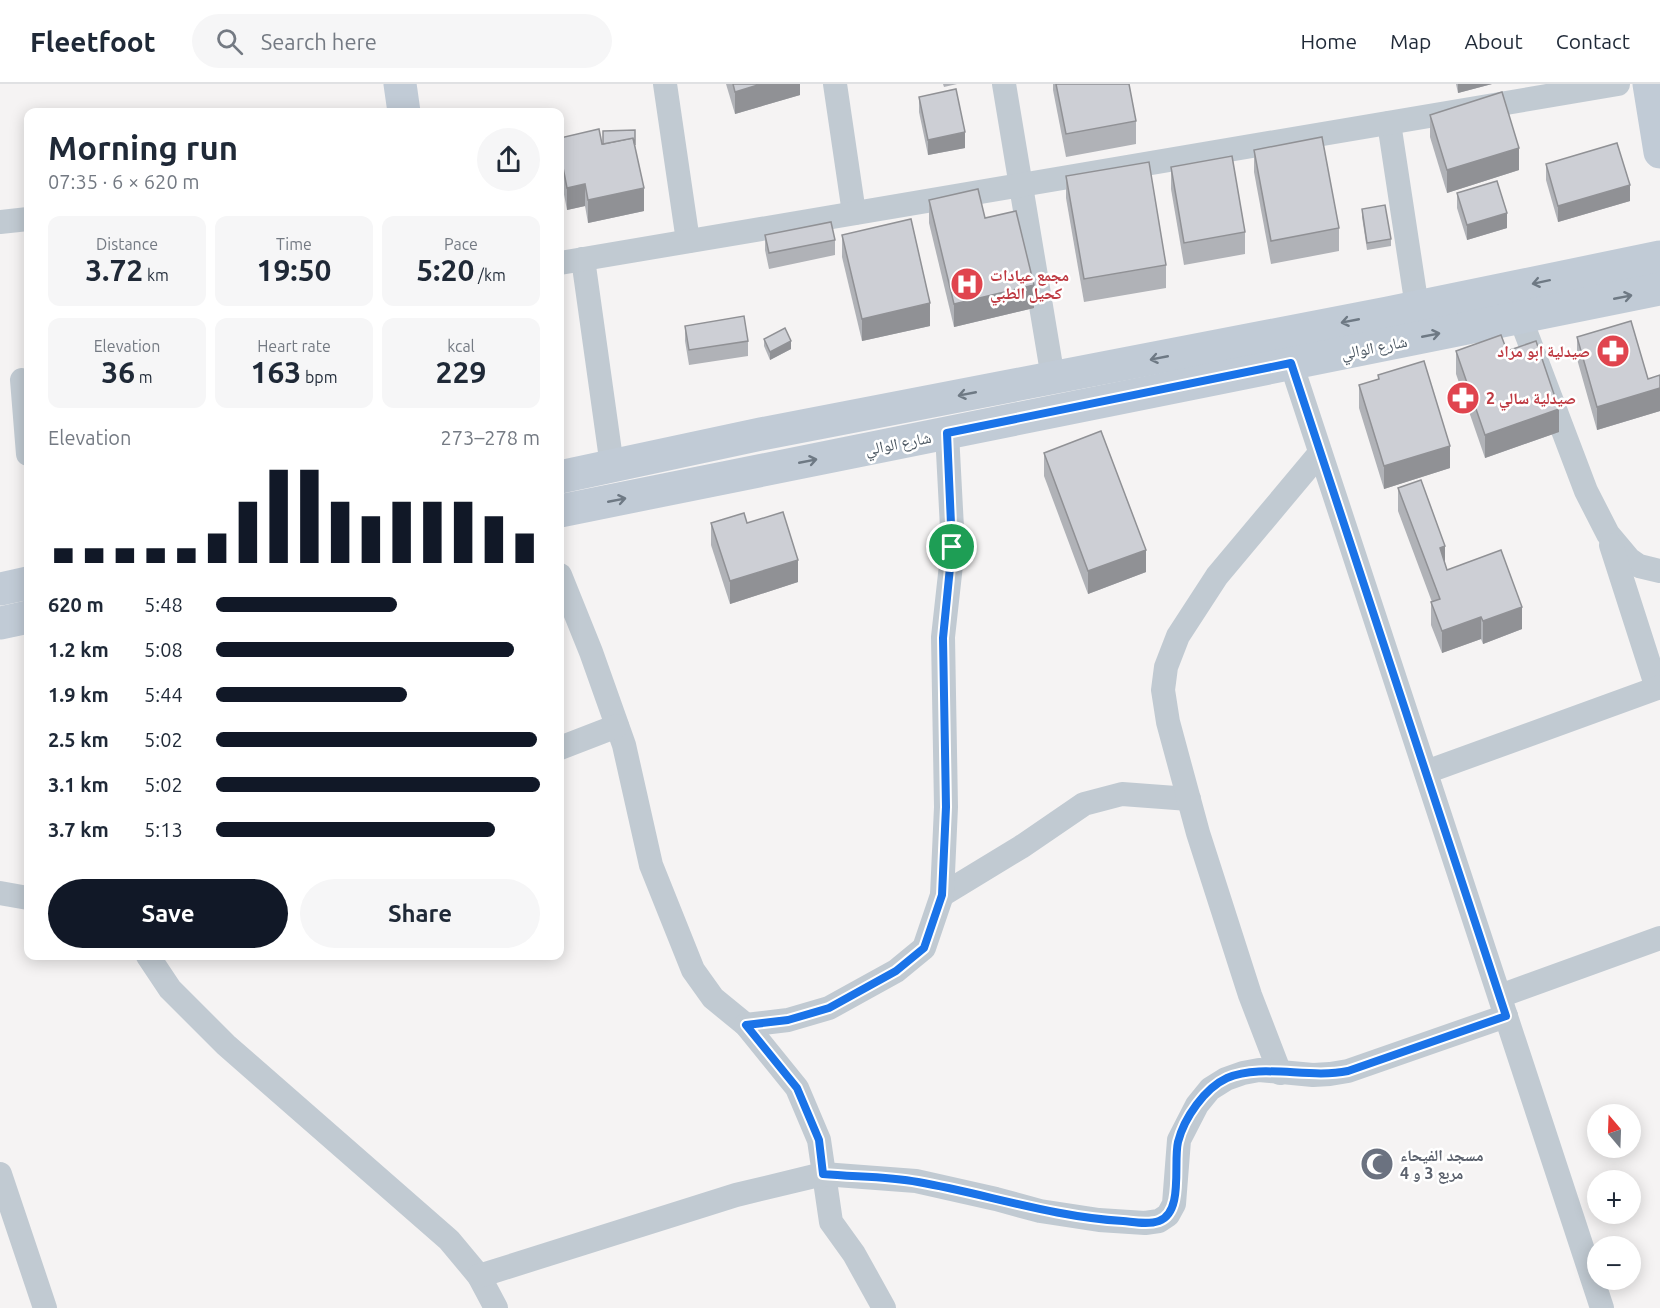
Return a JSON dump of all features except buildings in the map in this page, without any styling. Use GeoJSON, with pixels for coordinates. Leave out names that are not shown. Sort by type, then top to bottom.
{"type":"FeatureCollection","features":[{"type":"Feature","properties":{"kind":"street"},"geometry":{"type":"LineString","coordinates":[[400,84],[403,108]]}},
{"type":"Feature","properties":{"kind":"street"},"geometry":{"type":"LineString","coordinates":[[665,84],[688,242]]}},
{"type":"Feature","properties":{"kind":"street"},"geometry":{"type":"LineString","coordinates":[[835,84],[854,213]]}},
{"type":"Feature","properties":{"kind":"street"},"geometry":{"type":"LineString","coordinates":[[1004,84],[1053,378]]}},
{"type":"Feature","properties":{"kind":"street"},"geometry":{"type":"LineString","coordinates":[[612,466],[571,261],[1618,84]]}},
{"type":"Feature","properties":{"kind":"street"},"geometry":{"type":"LineString","coordinates":[[1649,84],[1660,152]]}},
{"type":"Feature","properties":{"kind":"street"},"geometry":{"type":"LineString","coordinates":[[1389,123],[1417,308]]}},
{"type":"Feature","properties":{"kind":"street"},"geometry":{"type":"LineString","coordinates":[[0,222],[24,219]]}},
{"type":"Feature","properties":{"kind":"street","name":"شارع الوالي"},"geometry":{"type":"LineString","coordinates":[[564,476],[760,434],[1417,308],[1660,257]]}},
{"type":"Feature","properties":{"kind":"street","name":"شارع الوالي"},"geometry":{"type":"LineString","coordinates":[[564,510],[1660,289]]}},
{"type":"Feature","properties":{"kind":"street"},"geometry":{"type":"LineString","coordinates":[[1426,772],[1658,688],[1608,534],[1586,491],[1520,317]]}},
{"type":"Feature","properties":{"kind":"street"},"geometry":{"type":"LineString","coordinates":[[1291,363],[1602,1308]]}},
{"type":"Feature","properties":{"kind":"street"},"geometry":{"type":"LineString","coordinates":[[17,380],[24,427]]}},
{"type":"Feature","properties":{"kind":"street"},"geometry":{"type":"LineString","coordinates":[[746,1025],[788,1020],[829,1008],[896,971],[924,948],[942,895],[946,807],[943,638],[952,547],[947,433]]}},
{"type":"Feature","properties":{"kind":"street"},"geometry":{"type":"LineString","coordinates":[[1280,1073],[1250,995],[1189,799],[1168,722],[1163,690],[1166,667],[1178,636],[1216,576],[1320,453]]}},
{"type":"Feature","properties":{"kind":"street"},"geometry":{"type":"LineString","coordinates":[[1608,534],[1629,559],[1640,566],[1660,571]]}},
{"type":"Feature","properties":{"kind":"street"},"geometry":{"type":"LineString","coordinates":[[0,589],[24,584]]}},
{"type":"Feature","properties":{"kind":"street"},"geometry":{"type":"LineString","coordinates":[[564,585],[624,745],[651,865],[693,970],[713,998],[746,1025],[797,1088],[819,1140],[831,1222],[854,1254],[884,1308]]}},
{"type":"Feature","properties":{"kind":"street"},"geometry":{"type":"LineString","coordinates":[[0,623],[24,618]]}},
{"type":"Feature","properties":{"kind":"street"},"geometry":{"type":"LineString","coordinates":[[564,746],[617,726]]}},
{"type":"Feature","properties":{"kind":"street"},"geometry":{"type":"LineString","coordinates":[[942,895],[1021,847],[1084,804],[1122,794],[1189,799]]}},
{"type":"Feature","properties":{"kind":"street"},"geometry":{"type":"LineString","coordinates":[[0,893],[24,897]]}},
{"type":"Feature","properties":{"kind":"street"},"geometry":{"type":"LineString","coordinates":[[479,1276],[714,1202],[823,1174],[916,1181],[1040,1211],[1099,1220],[1145,1223],[1159,1221],[1168,1215],[1174,1204],[1179,1140],[1197,1105],[1210,1089],[1226,1079],[1259,1070],[1280,1073],[1330,1074],[1348,1071],[1660,938]]}},
{"type":"Feature","properties":{"kind":"street"},"geometry":{"type":"LineString","coordinates":[[151,960],[170,989],[226,1045],[449,1240],[479,1276],[496,1308]]}},
{"type":"Feature","properties":{"kind":"street"},"geometry":{"type":"LineString","coordinates":[[1,1178],[45,1308]]}},
{"type":"Feature","properties":{"kind":"place","name":"مجمع عيادات كحيل الطبي"},"geometry":{"type":"Point","coordinates":[967,284]}},
{"type":"Feature","properties":{"kind":"place","name":"صيدلية ابو مراد"},"geometry":{"type":"Point","coordinates":[1613,351]}},
{"type":"Feature","properties":{"kind":"place","name":"صيدلية سالي 2"},"geometry":{"type":"Point","coordinates":[1463,398]}},
{"type":"Feature","properties":{"kind":"place","name":"مسجد الفيحاء مربع 3 و 4"},"geometry":{"type":"Point","coordinates":[1377,1164]}},
{"type":"Feature","properties":{"kind":"route"},"geometry":{"type":"LineString","coordinates":[[1291,363],[1506,1016],[1348,1071],[1313,1075],[1259,1070],[1226,1079],[1210,1089],[1185,1125],[1179,1140],[1174,1204],[1168,1215],[1159,1221],[1145,1223],[1099,1220],[1040,1211],[916,1181],[823,1174],[819,1140],[797,1088],[746,1025],[788,1020],[829,1008],[896,971],[924,948],[942,895],[946,807],[943,638],[952,547],[947,433],[1291,363]]}}]}
